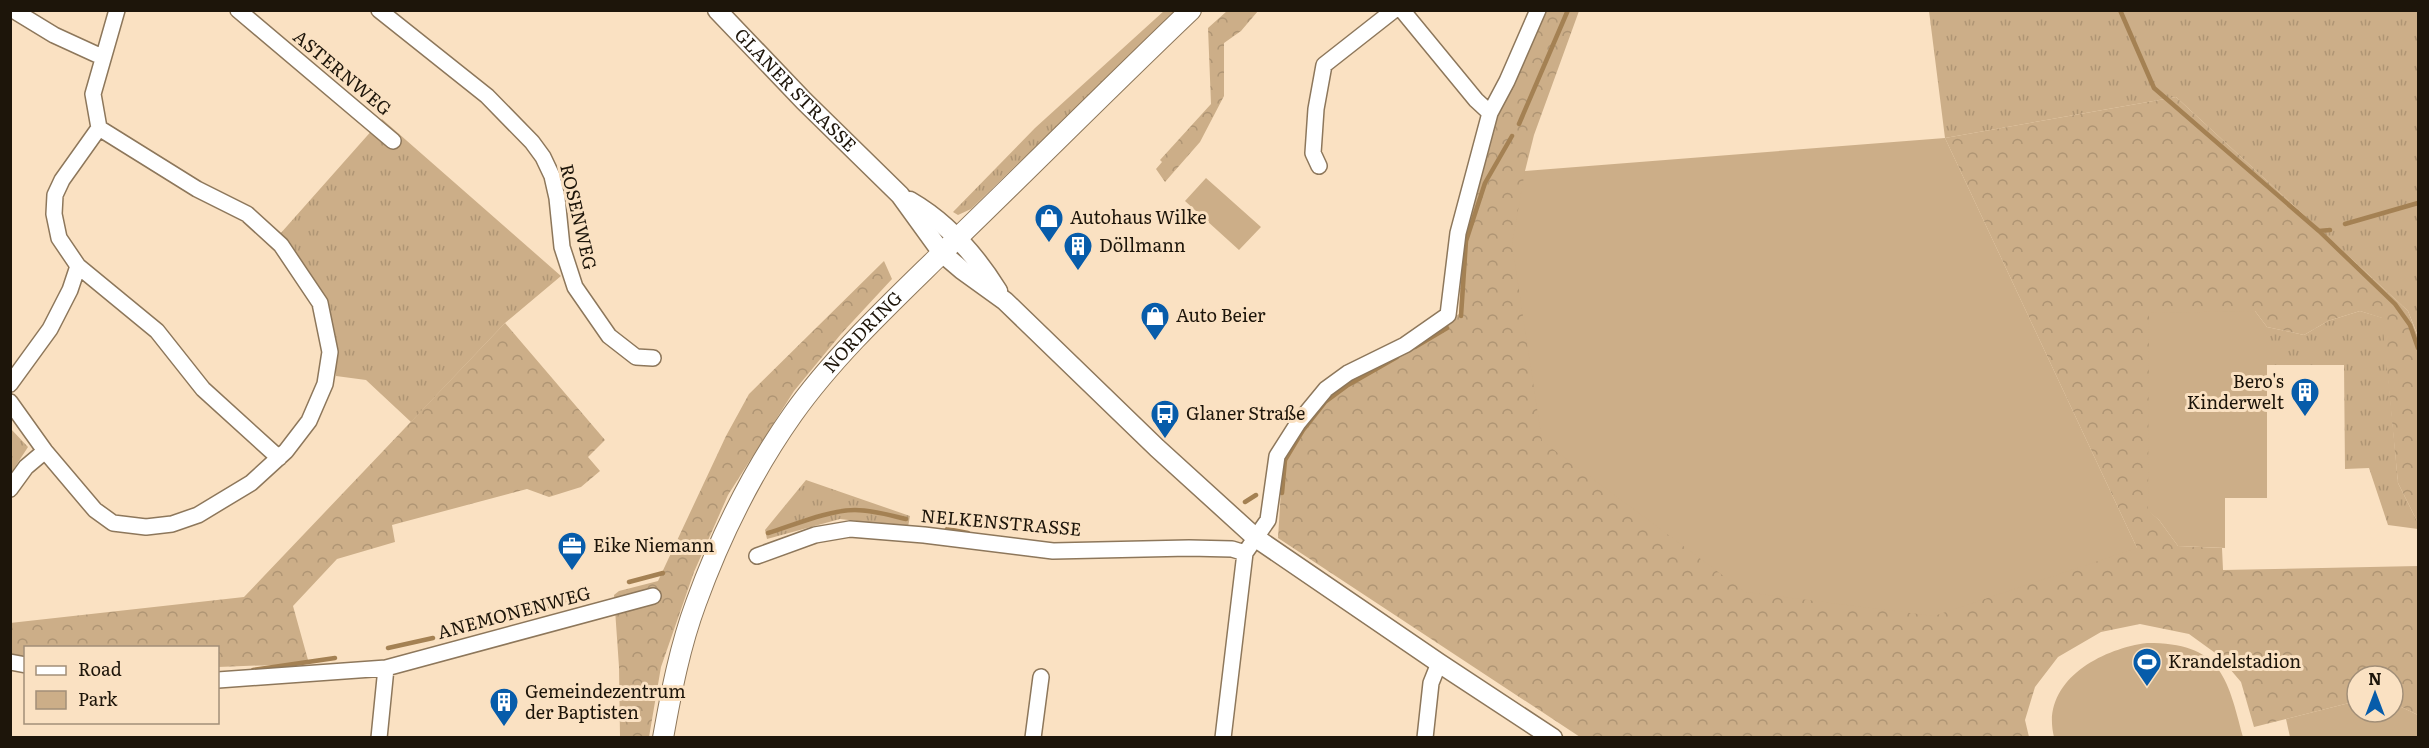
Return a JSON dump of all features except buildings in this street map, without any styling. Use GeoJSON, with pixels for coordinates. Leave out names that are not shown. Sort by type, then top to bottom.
{"type":"FeatureCollection","features":[{"type":"Feature","properties":{"kind":"main road","name":"NORDRING"},"geometry":{"type":"LineString","coordinates":[[663,738],[672,690],[695,605],[724,535],[757,471],[793,414],[833,364],[942,253],[1191,10]]}},
{"type":"Feature","properties":{"kind":"street"},"geometry":{"type":"LineString","coordinates":[[13,10],[54,35],[102,57]]}},
{"type":"Feature","properties":{"kind":"street"},"geometry":{"type":"LineString","coordinates":[[117,10],[93,94],[99,128],[62,180],[55,195],[54,214],[59,238],[78,266],[157,331],[203,389],[279,458]]}},
{"type":"Feature","properties":{"kind":"street","name":"ASTERNWEG"},"geometry":{"type":"LineString","coordinates":[[238,10],[393,141]]}},
{"type":"Feature","properties":{"kind":"street","name":"ROSENWEG"},"geometry":{"type":"LineString","coordinates":[[379,10],[487,96],[532,142],[543,157],[552,176],[557,198],[562,247],[575,287],[609,336],[636,357],[653,358]]}},
{"type":"Feature","properties":{"kind":"street","name":"GLANER STRASSE"},"geometry":{"type":"LineString","coordinates":[[717,10],[810,107],[900,195],[942,253],[1005,301],[1157,448],[1256,538],[1553,738]]}},
{"type":"Feature","properties":{"kind":"street"},"geometry":{"type":"LineString","coordinates":[[1319,166],[1313,153],[1316,109],[1324,65],[1394,10]]}},
{"type":"Feature","properties":{"kind":"street"},"geometry":{"type":"LineString","coordinates":[[1402,10],[1476,100],[1490,113]]}},
{"type":"Feature","properties":{"kind":"street"},"geometry":{"type":"LineString","coordinates":[[1223,738],[1245,553],[1268,520],[1276,456],[1298,423],[1326,389],[1348,373],[1405,345],[1448,315],[1458,233],[1490,113],[1507,81],[1538,10]]}},
{"type":"Feature","properties":{"kind":"street"},"geometry":{"type":"LineString","coordinates":[[10,402],[45,451],[95,510],[113,523],[146,527],[172,524],[198,515],[251,483],[279,458],[309,421],[325,384],[330,352],[320,303],[281,244],[247,214],[197,189],[99,128]]}},
{"type":"Feature","properties":{"kind":"street","name":"GLANER STRASSE"},"geometry":{"type":"LineString","coordinates":[[900,195],[958,237],[976,257],[1005,301]]}},
{"type":"Feature","properties":{"kind":"street"},"geometry":{"type":"LineString","coordinates":[[10,384],[50,329],[70,290],[78,266]]}},
{"type":"Feature","properties":{"kind":"street"},"geometry":{"type":"LineString","coordinates":[[10,489],[26,467],[45,451]]}},
{"type":"Feature","properties":{"kind":"street","name":"NELKENSTRASSE"},"geometry":{"type":"LineString","coordinates":[[757,556],[815,535],[850,529],[924,535],[1053,551],[1189,548],[1232,549],[1245,553]]}},
{"type":"Feature","properties":{"kind":"street","name":"ANEMONENWEG"},"geometry":{"type":"LineString","coordinates":[[219,680],[386,668],[653,596]]}},
{"type":"Feature","properties":{"kind":"street"},"geometry":{"type":"LineString","coordinates":[[1425,738],[1431,683],[1439,663]]}},
{"type":"Feature","properties":{"kind":"street"},"geometry":{"type":"LineString","coordinates":[[380,738],[386,668]]}},
{"type":"Feature","properties":{"kind":"street"},"geometry":{"type":"LineString","coordinates":[[1033,738],[1041,677]]}},
{"type":"Feature","properties":{"kind":"green space"},"geometry":{"type":"Polygon","coordinates":[[[1165,10],[1176,11],[971,209],[958,215],[953,212],[1035,128],[1165,10]]]}},
{"type":"Feature","properties":{"kind":"green space"},"geometry":{"type":"Polygon","coordinates":[[[1227,11],[1258,11],[1241,31],[1224,43],[1224,96],[1200,142],[1165,182],[1156,169],[1162,162],[1160,160],[1211,104],[1208,28],[1227,11]]]}},
{"type":"Feature","properties":{"kind":"green space"},"geometry":{"type":"Polygon","coordinates":[[[1542,11],[1579,11],[1534,135],[1525,171],[2137,548],[1945,138],[2176,97],[2408,311],[2418,337],[2418,523],[2398,483],[2382,318],[2360,311],[2328,321],[2304,335],[2267,327],[2255,311],[2149,511],[2159,520],[2178,546],[2222,548],[2223,570],[2418,566],[2418,715],[2405,709],[2405,664],[2345,664],[2345,704],[2254,727],[2241,682],[2218,655],[2189,634],[2140,624],[2101,632],[2058,657],[2035,687],[2025,720],[2029,737],[1580,737],[1278,538],[1283,458],[1301,426],[1328,396],[1459,314],[1463,232],[1496,120],[1542,11]]]}},
{"type":"Feature","properties":{"kind":"green space"},"geometry":{"type":"Polygon","coordinates":[[[1929,11],[2418,11],[2418,336],[2408,311],[2176,97],[1945,138],[1929,11]]]}},
{"type":"Feature","properties":{"kind":"green space"},"geometry":{"type":"Polygon","coordinates":[[[382,119],[561,276],[505,323],[411,422],[366,380],[336,376],[333,335],[323,299],[305,266],[280,234],[382,119]]]}},
{"type":"Feature","properties":{"kind":"green space"},"geometry":{"type":"Polygon","coordinates":[[[1945,138],[2137,548],[1934,616],[1745,592],[1542,441],[1512,244],[1525,171],[1945,138]]]}},
{"type":"Feature","properties":{"kind":"green space"},"geometry":{"type":"Polygon","coordinates":[[[1206,178],[1261,227],[1239,250],[1185,201],[1206,178]]]}},
{"type":"Feature","properties":{"kind":"green space"},"geometry":{"type":"Polygon","coordinates":[[[884,261],[892,279],[841,334],[794,391],[728,495],[694,572],[661,667],[649,737],[620,737],[619,667],[614,595],[619,591],[658,581],[726,436],[749,394],[884,261]]]}},
{"type":"Feature","properties":{"kind":"green space"},"geometry":{"type":"Polygon","coordinates":[[[2255,311],[2267,327],[2267,498],[2225,498],[2225,548],[2178,546],[2159,520],[2148,511],[2149,313],[2255,311]]]}},
{"type":"Feature","properties":{"kind":"green space"},"geometry":{"type":"Polygon","coordinates":[[[2360,311],[2383,318],[2398,483],[2418,523],[2418,529],[2388,525],[2369,468],[2345,469],[2344,365],[2266,365],[2267,327],[2304,335],[2328,321],[2360,311]]]}},
{"type":"Feature","properties":{"kind":"green space"},"geometry":{"type":"Polygon","coordinates":[[[505,323],[605,440],[588,457],[600,471],[581,487],[549,497],[527,489],[392,525],[395,542],[337,559],[293,606],[308,660],[300,664],[219,667],[219,646],[24,646],[24,659],[11,656],[10,623],[244,597],[505,323]]]}},
{"type":"Feature","properties":{"kind":"green space"},"geometry":{"type":"Polygon","coordinates":[[[11,429],[28,447],[11,473],[11,429]]]}},
{"type":"Feature","properties":{"kind":"green space"},"geometry":{"type":"Polygon","coordinates":[[[806,480],[910,516],[908,527],[840,519],[767,539],[765,530],[806,480]]]}},
{"type":"Feature","properties":{"kind":"green space","name":"Krandelstadion"},"geometry":{"type":"Polygon","coordinates":[[[2147,643],[2171,644],[2191,649],[2205,656],[2225,680],[2232,696],[2243,737],[2054,737],[2052,717],[2056,700],[2065,685],[2093,661],[2111,652],[2147,643]]]}},
{"type":"Feature","properties":{"kind":"green space"},"geometry":{"type":"Polygon","coordinates":[[[2345,704],[2345,724],[2405,724],[2405,709],[2418,715],[2418,737],[2290,737],[2286,719],[2345,704]]]}},
{"type":"Feature","properties":{"kind":"waterway"},"geometry":{"type":"LineString","coordinates":[[1519,124],[1568,10]]}},
{"type":"Feature","properties":{"kind":"waterway"},"geometry":{"type":"LineString","coordinates":[[2120,10],[2154,88],[2319,231],[2395,304],[2410,325],[2418,348]]}},
{"type":"Feature","properties":{"kind":"waterway"},"geometry":{"type":"LineString","coordinates":[[1461,316],[1466,241],[1485,183],[1512,136]]}},
{"type":"Feature","properties":{"kind":"waterway"},"geometry":{"type":"LineString","coordinates":[[2345,224],[2418,203]]}},
{"type":"Feature","properties":{"kind":"waterway"},"geometry":{"type":"LineString","coordinates":[[2319,231],[2330,230]]}},
{"type":"Feature","properties":{"kind":"waterway"},"geometry":{"type":"LineString","coordinates":[[1415,347],[1447,328]]}},
{"type":"Feature","properties":{"kind":"waterway"},"geometry":{"type":"LineString","coordinates":[[1282,493],[1285,460],[1303,430],[1325,402],[1348,385],[1397,357]]}},
{"type":"Feature","properties":{"kind":"waterway"},"geometry":{"type":"LineString","coordinates":[[1245,502],[1256,495]]}},
{"type":"Feature","properties":{"kind":"waterway"},"geometry":{"type":"LineString","coordinates":[[768,533],[823,515],[845,511],[868,511],[906,519]]}},
{"type":"Feature","properties":{"kind":"waterway"},"geometry":{"type":"LineString","coordinates":[[947,529],[968,533]]}},
{"type":"Feature","properties":{"kind":"waterway"},"geometry":{"type":"LineString","coordinates":[[629,582],[663,573]]}},
{"type":"Feature","properties":{"kind":"waterway"},"geometry":{"type":"LineString","coordinates":[[489,625],[587,594]]}},
{"type":"Feature","properties":{"kind":"waterway"},"geometry":{"type":"LineString","coordinates":[[449,634],[470,629]]}},
{"type":"Feature","properties":{"kind":"waterway"},"geometry":{"type":"LineString","coordinates":[[388,648],[433,638]]}},
{"type":"Feature","properties":{"kind":"waterway"},"geometry":{"type":"LineString","coordinates":[[253,670],[335,658]]}},
{"type":"Feature","properties":{"kind":"place","name":"Autohaus Wilke"},"geometry":{"type":"Point","coordinates":[1049,244]}},
{"type":"Feature","properties":{"kind":"place","name":"Döllmann"},"geometry":{"type":"Point","coordinates":[1078,272]}},
{"type":"Feature","properties":{"kind":"place","name":"Auto Beier"},"geometry":{"type":"Point","coordinates":[1155,342]}},
{"type":"Feature","properties":{"kind":"place","name":"Bero's Kinderwelt"},"geometry":{"type":"Point","coordinates":[2305,418]}},
{"type":"Feature","properties":{"kind":"place","name":"Glaner Straße"},"geometry":{"type":"Point","coordinates":[1165,440]}},
{"type":"Feature","properties":{"kind":"place","name":"Eike Niemann"},"geometry":{"type":"Point","coordinates":[572,572]}},
{"type":"Feature","properties":{"kind":"place","name":"Krandelstadion"},"geometry":{"type":"Point","coordinates":[2147,688]}},
{"type":"Feature","properties":{"kind":"place","name":"Gemeindezentrum der Baptisten"},"geometry":{"type":"Point","coordinates":[504,728]}}]}
